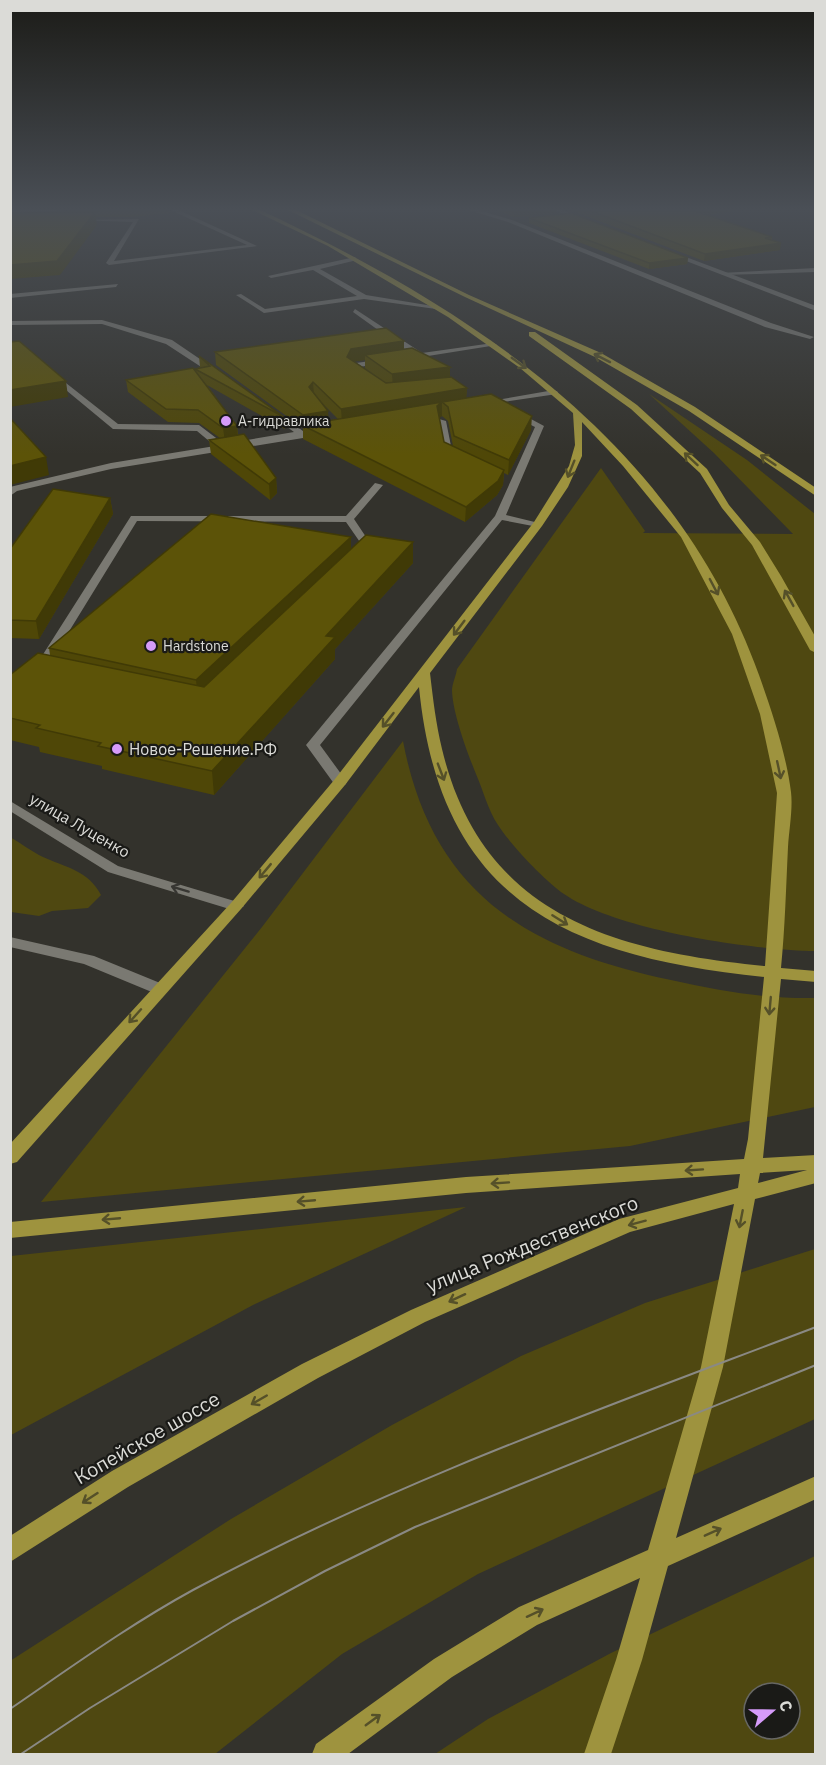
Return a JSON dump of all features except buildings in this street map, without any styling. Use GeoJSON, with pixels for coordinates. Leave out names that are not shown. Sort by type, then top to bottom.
{"type":"FeatureCollection","features":[{"type":"Feature","properties":{"kind":"main road"},"geometry":{"type":"LineString","coordinates":[[408,290],[493,345],[577,412],[626,464],[685,536],[712,582],[738,634],[766,714],[784,793],[775,951],[757,1139],[712,1367],[629,1660],[598,1755]]}},
{"type":"Feature","properties":{"kind":"main road"},"geometry":{"type":"LineString","coordinates":[[456,290],[598,355],[647,382],[710,420],[816,494]]}},
{"type":"Feature","properties":{"kind":"main road"},"geometry":{"type":"LineString","coordinates":[[467,296],[539,338],[634,407],[704,471],[725,506],[756,544],[816,650]]}},
{"type":"Feature","properties":{"kind":"main road"},"geometry":{"type":"LineString","coordinates":[[10,1156],[236,906],[340,782],[538,524],[563,486],[573,465],[579,446],[577,412]]}},
{"type":"Feature","properties":{"kind":"main road"},"geometry":{"type":"LineString","coordinates":[[424,673],[426,708],[437,759],[456,809],[470,837],[492,868],[526,899],[575,929],[629,947],[688,962],[816,977]]}},
{"type":"Feature","properties":{"kind":"main road"},"geometry":{"type":"LineString","coordinates":[[10,1230],[466,1185],[816,1162]]}},
{"type":"Feature","properties":{"kind":"main road","name":"улица Рождественского"},"geometry":{"type":"LineString","coordinates":[[310,1371],[490,1282],[626,1226],[816,1175]]}},
{"type":"Feature","properties":{"kind":"main road","name":"Копейское шоссе"},"geometry":{"type":"LineString","coordinates":[[10,1550],[120,1479],[310,1371]]}},
{"type":"Feature","properties":{"kind":"main road"},"geometry":{"type":"LineString","coordinates":[[326,1755],[443,1668],[528,1616],[816,1487]]}},
{"type":"Feature","properties":{"kind":"street"},"geometry":{"type":"LineString","coordinates":[[10,296],[64,290]]}},
{"type":"Feature","properties":{"kind":"street"},"geometry":{"type":"LineString","coordinates":[[353,290],[364,297]]}},
{"type":"Feature","properties":{"kind":"street"},"geometry":{"type":"LineString","coordinates":[[682,290],[768,325],[810,337]]}},
{"type":"Feature","properties":{"kind":"street"},"geometry":{"type":"LineString","coordinates":[[768,290],[816,309]]}},
{"type":"Feature","properties":{"kind":"street"},"geometry":{"type":"LineString","coordinates":[[239,295],[264,311],[364,297],[436,307]]}},
{"type":"Feature","properties":{"kind":"street"},"geometry":{"type":"LineString","coordinates":[[355,311],[419,355]]}},
{"type":"Feature","properties":{"kind":"street"},"geometry":{"type":"LineString","coordinates":[[10,323],[102,322],[169,342],[227,380]]}},
{"type":"Feature","properties":{"kind":"street"},"geometry":{"type":"LineString","coordinates":[[371,380],[352,366],[493,345]]}},
{"type":"Feature","properties":{"kind":"street"},"geometry":{"type":"LineString","coordinates":[[48,371],[117,427],[199,428],[222,447]]}},
{"type":"Feature","properties":{"kind":"street"},"geometry":{"type":"LineString","coordinates":[[470,398],[478,404],[554,392]]}},
{"type":"Feature","properties":{"kind":"street"},"geometry":{"type":"LineString","coordinates":[[340,782],[313,745],[500,517],[510,482],[540,426],[492,402]]}},
{"type":"Feature","properties":{"kind":"street"},"geometry":{"type":"LineString","coordinates":[[265,407],[303,435]]}},
{"type":"Feature","properties":{"kind":"street"},"geometry":{"type":"LineString","coordinates":[[442,421],[448,452],[467,461]]}},
{"type":"Feature","properties":{"kind":"street"},"geometry":{"type":"LineString","coordinates":[[12,490],[111,466],[329,429]]}},
{"type":"Feature","properties":{"kind":"street"},"geometry":{"type":"LineString","coordinates":[[10,689],[46,670],[134,518],[349,519],[378,485]]}},
{"type":"Feature","properties":{"kind":"street"},"geometry":{"type":"LineString","coordinates":[[500,517],[538,524]]}},
{"type":"Feature","properties":{"kind":"street"},"geometry":{"type":"LineString","coordinates":[[349,519],[367,546],[351,562]]}},
{"type":"Feature","properties":{"kind":"street","name":"улица Луценко"},"geometry":{"type":"LineString","coordinates":[[10,806],[113,869],[236,906]]}},
{"type":"Feature","properties":{"kind":"street"},"geometry":{"type":"LineString","coordinates":[[10,942],[88,960],[159,989]]}},
{"type":"Feature","properties":{"kind":"shaded area"},"geometry":{"type":"Polygon","coordinates":[[[649,394],[747,460],[815,514],[815,951],[756,947],[649,928],[587,907],[564,894],[528,862],[494,819],[461,733],[452,691],[457,669],[601,468],[645,531],[643,533],[793,534],[714,453],[649,394]]]}},
{"type":"Feature","properties":{"kind":"shaded area"},"geometry":{"type":"Polygon","coordinates":[[[403,741],[417,794],[437,839],[463,876],[494,907],[531,932],[573,952],[671,980],[743,994],[815,998],[815,1107],[630,1146],[41,1202],[262,927],[403,741]]]}},
{"type":"Feature","properties":{"kind":"shaded area"},"geometry":{"type":"Polygon","coordinates":[[[10,837],[39,855],[83,875],[90,880],[101,895],[88,908],[52,911],[39,916],[11,912],[10,837]]]}},
{"type":"Feature","properties":{"kind":"shaded area"},"geometry":{"type":"Polygon","coordinates":[[[466,1207],[253,1305],[11,1435],[11,1256],[466,1207]]]}},
{"type":"Feature","properties":{"kind":"shaded area"},"geometry":{"type":"Polygon","coordinates":[[[815,1249],[815,1419],[478,1574],[342,1654],[215,1754],[11,1754],[10,1661],[231,1519],[392,1425],[521,1356],[645,1303],[815,1249]]]}},
{"type":"Feature","properties":{"kind":"shaded area"},"geometry":{"type":"Polygon","coordinates":[[[815,1556],[815,1754],[435,1754],[488,1719],[611,1653],[815,1556]]]}},
{"type":"Feature","properties":{"kind":"tram line"},"geometry":{"type":"LineString","coordinates":[[10,1709],[169,1603],[268,1551],[344,1515],[500,1448],[816,1327]]}},
{"type":"Feature","properties":{"kind":"tram line"},"geometry":{"type":"LineString","coordinates":[[21,1754],[90,1708],[233,1621],[325,1571],[415,1527],[816,1365]]}},
{"type":"Feature","properties":{"kind":"place","name":"А-гидравлика"},"geometry":{"type":"Point","coordinates":[226,421]}},
{"type":"Feature","properties":{"kind":"place","name":"Hardstone"},"geometry":{"type":"Point","coordinates":[151,646]}},
{"type":"Feature","properties":{"kind":"place","name":"Новое-Решение.РФ"},"geometry":{"type":"Point","coordinates":[117,749]}}]}
